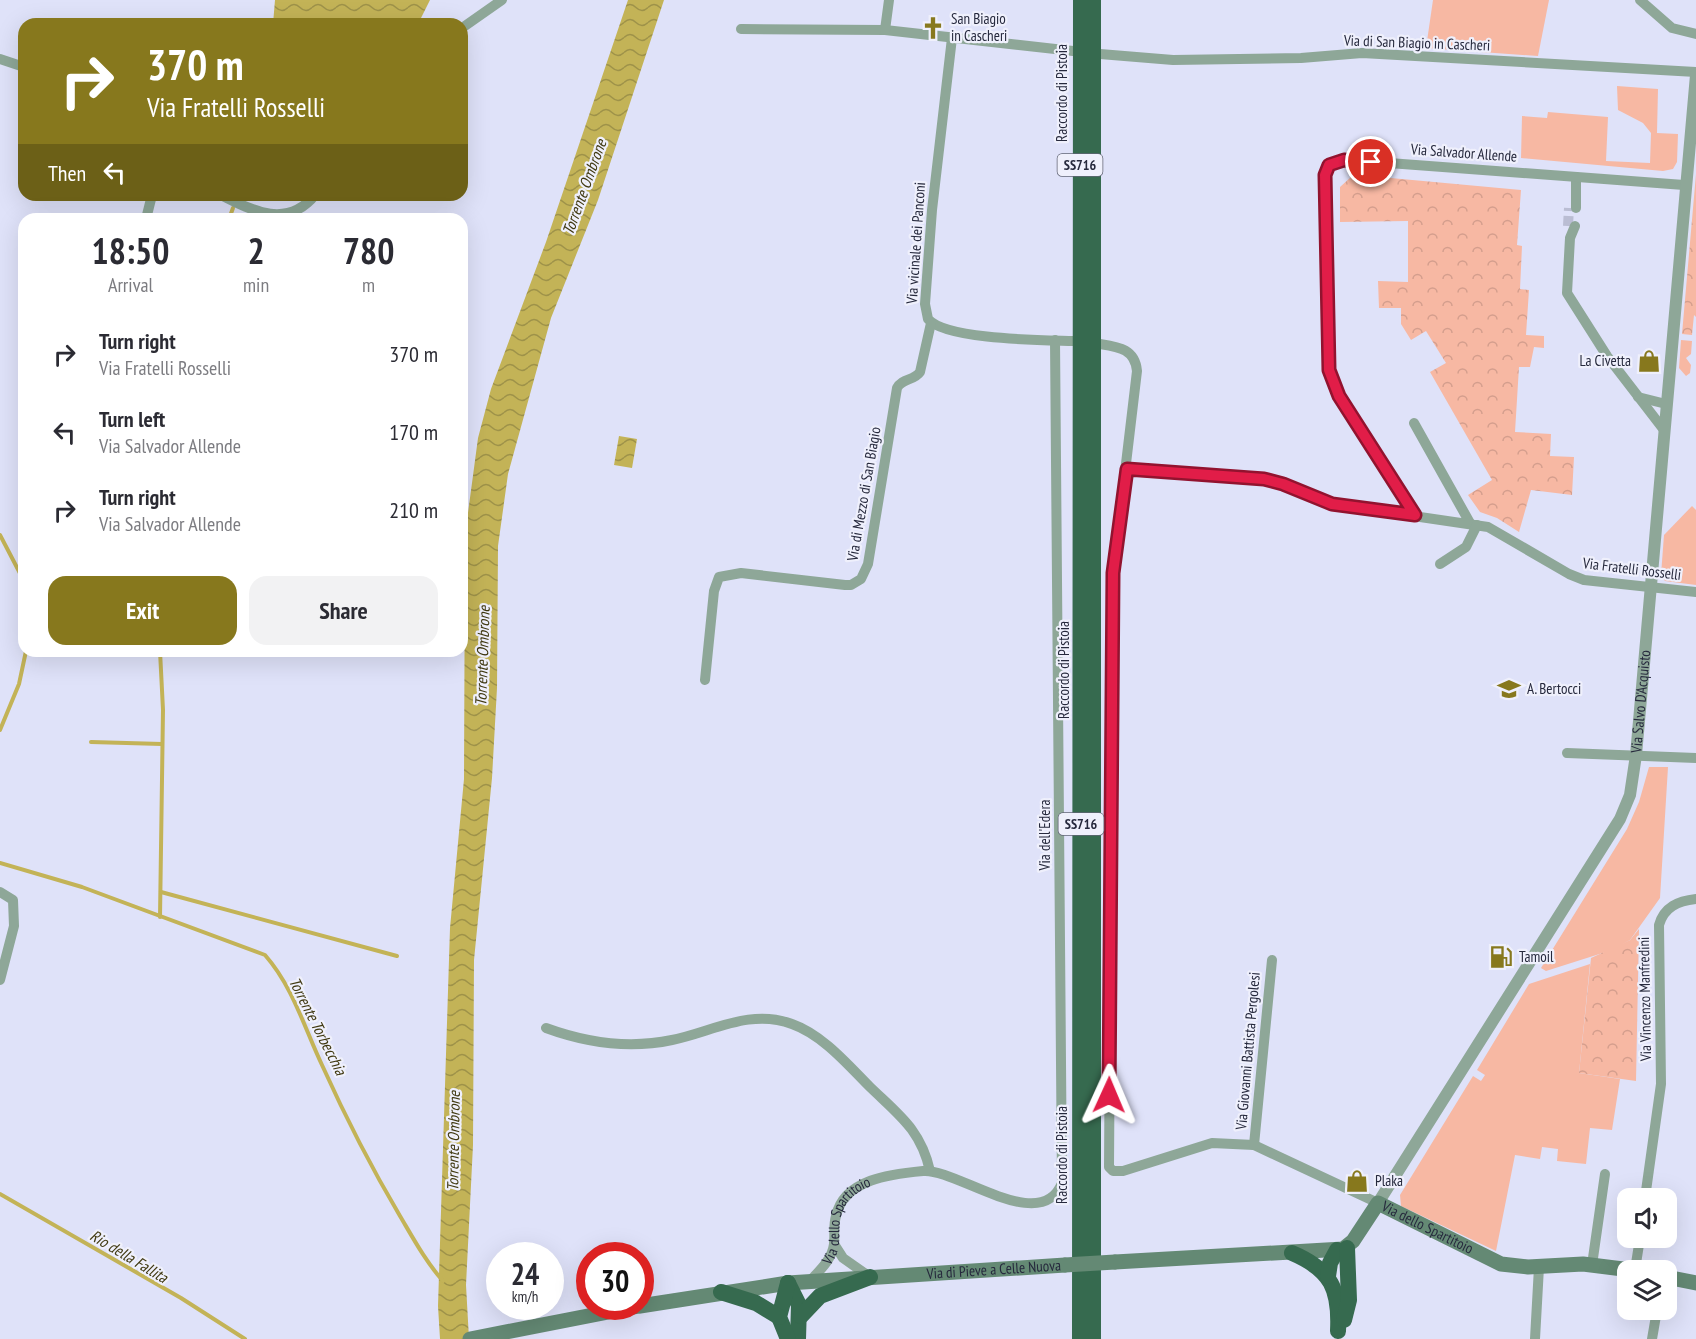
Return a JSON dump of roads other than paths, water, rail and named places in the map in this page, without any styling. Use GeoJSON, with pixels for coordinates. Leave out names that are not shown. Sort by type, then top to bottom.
{"type":"FeatureCollection","features":[{"type":"Feature","properties":{"kind":"highway","name":"Raccordo di Pistoia"},"geometry":{"type":"LineString","coordinates":[[1080,1339],[1081,0]]}},
{"type":"Feature","properties":{"kind":"highway","name":"Raccordo di Pistoia"},"geometry":{"type":"LineString","coordinates":[[1093,0],[1093,1339]]}},
{"type":"Feature","properties":{"kind":"highway"},"geometry":{"type":"LineString","coordinates":[[1328,1276],[1330,1263],[1342,1249]]}},
{"type":"Feature","properties":{"kind":"highway"},"geometry":{"type":"LineString","coordinates":[[1335,1335],[1349,1306],[1342,1249]]}},
{"type":"Feature","properties":{"kind":"highway"},"geometry":{"type":"LineString","coordinates":[[1292,1253],[1314,1263],[1328,1276],[1338,1303],[1335,1335]]}},
{"type":"Feature","properties":{"kind":"highway"},"geometry":{"type":"LineString","coordinates":[[801,1316],[820,1296],[870,1277]]}},
{"type":"Feature","properties":{"kind":"highway"},"geometry":{"type":"LineString","coordinates":[[788,1283],[798,1301],[801,1316],[798,1339]]}},
{"type":"Feature","properties":{"kind":"highway"},"geometry":{"type":"LineString","coordinates":[[788,1283],[781,1300],[779,1317],[788,1339]]}},
{"type":"Feature","properties":{"kind":"highway"},"geometry":{"type":"LineString","coordinates":[[721,1292],[756,1303],[779,1317]]}},
{"type":"Feature","properties":{"kind":"main road","name":"Via Salvo D'Acquisto"},"geometry":{"type":"LineString","coordinates":[[1342,1249],[1378,1203]]}},
{"type":"Feature","properties":{"kind":"main road","name":"Via dello Spartitoio"},"geometry":{"type":"LineString","coordinates":[[1378,1203],[1486,1259],[1509,1266],[1592,1265],[1617,1268]]}},
{"type":"Feature","properties":{"kind":"main road","name":"Via di Pieve a Celle Nuova"},"geometry":{"type":"LineString","coordinates":[[654,1304],[788,1283],[1342,1249]]}},
{"type":"Feature","properties":{"kind":"main road"},"geometry":{"type":"LineString","coordinates":[[1677,1280],[1696,1283]]}},
{"type":"Feature","properties":{"kind":"main road","name":"Via di Pieve a Celle Nuova"},"geometry":{"type":"LineString","coordinates":[[470,1339],[576,1318]]}},
{"type":"Feature","properties":{"kind":"street"},"geometry":{"type":"LineString","coordinates":[[468,24],[502,0]]}},
{"type":"Feature","properties":{"kind":"street"},"geometry":{"type":"LineString","coordinates":[[885,30],[889,0]]}},
{"type":"Feature","properties":{"kind":"street"},"geometry":{"type":"LineString","coordinates":[[1640,0],[1672,28],[1696,34]]}},
{"type":"Feature","properties":{"kind":"street"},"geometry":{"type":"LineString","coordinates":[[741,28],[885,30],[1073,51]]}},
{"type":"Feature","properties":{"kind":"street","name":"Via vicinale dei Panconi"},"geometry":{"type":"LineString","coordinates":[[952,38],[930,237],[927,316],[931,323],[945,328],[992,337],[1073,341]]}},
{"type":"Feature","properties":{"kind":"street","name":"Via di San Biagio in Cascheri"},"geometry":{"type":"LineString","coordinates":[[1100,54],[1173,60],[1301,58],[1362,53],[1696,74]]}},
{"type":"Feature","properties":{"kind":"street"},"geometry":{"type":"LineString","coordinates":[[0,59],[18,65]]}},
{"type":"Feature","properties":{"kind":"street","name":"Via Salvo D'Acquisto"},"geometry":{"type":"LineString","coordinates":[[1378,1203],[1620,819],[1630,795],[1636,755],[1684,185],[1696,74]]}},
{"type":"Feature","properties":{"kind":"street","name":"Via Salvador Allende"},"geometry":{"type":"LineString","coordinates":[[1415,515],[1332,381],[1329,361],[1327,170],[1333,163],[1349,160],[1575,182],[1684,185]]}},
{"type":"Feature","properties":{"kind":"street"},"geometry":{"type":"LineString","coordinates":[[1573,208],[1575,182]]}},
{"type":"Feature","properties":{"kind":"street"},"geometry":{"type":"LineString","coordinates":[[235,201],[253,209],[274,213]]}},
{"type":"Feature","properties":{"kind":"street"},"geometry":{"type":"LineString","coordinates":[[290,213],[303,208],[309,201]]}},
{"type":"Feature","properties":{"kind":"street"},"geometry":{"type":"LineString","coordinates":[[1571,229],[1567,293],[1638,397],[1664,430]]}},
{"type":"Feature","properties":{"kind":"street","name":"Via di Mezzo di San Biagio"},"geometry":{"type":"LineString","coordinates":[[705,680],[714,591],[719,577],[730,573],[741,573],[845,585],[851,585],[861,579],[871,548],[897,388],[902,381],[916,377],[920,372],[931,323]]}},
{"type":"Feature","properties":{"kind":"street","name":"Via dell'Edera"},"geometry":{"type":"LineString","coordinates":[[930,1171],[944,1174],[996,1197],[1025,1202],[1052,1197],[1058,1191],[1063,1179],[1055,340]]}},
{"type":"Feature","properties":{"kind":"street"},"geometry":{"type":"LineString","coordinates":[[1100,344],[1127,350],[1137,365],[1127,469]]}},
{"type":"Feature","properties":{"kind":"street"},"geometry":{"type":"LineString","coordinates":[[1638,397],[1666,404]]}},
{"type":"Feature","properties":{"kind":"street"},"geometry":{"type":"LineString","coordinates":[[1414,423],[1473,524],[1466,547],[1440,564]]}},
{"type":"Feature","properties":{"kind":"street","name":"Via Fratelli Rosselli"},"geometry":{"type":"LineString","coordinates":[[1127,469],[1264,479],[1283,484],[1332,504],[1473,524],[1497,530],[1576,578],[1696,592]]}},
{"type":"Feature","properties":{"kind":"street","name":"Via dello Spartitoio"},"geometry":{"type":"LineString","coordinates":[[1127,469],[1113,573],[1108,1161],[1113,1171],[1129,1170],[1212,1143],[1254,1145],[1378,1203]]}},
{"type":"Feature","properties":{"kind":"street"},"geometry":{"type":"LineString","coordinates":[[1567,753],[1696,758]]}},
{"type":"Feature","properties":{"kind":"street"},"geometry":{"type":"LineString","coordinates":[[0,892],[13,900],[15,914],[0,980]]}},
{"type":"Feature","properties":{"kind":"street","name":"Via Vincenzo Manfredini"},"geometry":{"type":"LineString","coordinates":[[1647,1188],[1661,1084],[1659,925],[1669,908],[1684,901],[1696,900]]}},
{"type":"Feature","properties":{"kind":"street","name":"Via Giovanni Battista Pergolesi"},"geometry":{"type":"LineString","coordinates":[[1254,1145],[1272,960]]}},
{"type":"Feature","properties":{"kind":"street"},"geometry":{"type":"LineString","coordinates":[[546,1028],[588,1042],[641,1043],[675,1040],[734,1021],[760,1019],[793,1024],[814,1036],[849,1066],[910,1127],[923,1145],[930,1171]]}},
{"type":"Feature","properties":{"kind":"street","name":"Via dello Spartitoio"},"geometry":{"type":"LineString","coordinates":[[809,1282],[828,1260],[834,1244],[838,1209],[843,1199],[858,1186],[880,1178],[930,1171]]}},
{"type":"Feature","properties":{"kind":"street"},"geometry":{"type":"LineString","coordinates":[[1592,1265],[1605,1174]]}},
{"type":"Feature","properties":{"kind":"street"},"geometry":{"type":"LineString","coordinates":[[834,1244],[843,1258],[870,1277]]}},
{"type":"Feature","properties":{"kind":"street"},"geometry":{"type":"LineString","coordinates":[[1535,1339],[1539,1267]]}},
{"type":"Feature","properties":{"kind":"street"},"geometry":{"type":"LineString","coordinates":[[1652,1339],[1655,1320]]}},
{"type":"Feature","properties":{"kind":"water"},"geometry":{"type":"Polygon","coordinates":[[[275,0],[430,0],[421,18],[274,18],[275,0]]]}},
{"type":"Feature","properties":{"kind":"water","name":"Torrente Ombrone"},"geometry":{"type":"Polygon","coordinates":[[[628,0],[664,0],[598,200],[551,318],[508,474],[498,546],[497,688],[492,778],[474,960],[473,1145],[466,1285],[469,1339],[440,1339],[438,1306],[450,928],[464,779],[464,657],[468,657],[468,513],[478,438],[491,389],[546,242],[628,0]]]}},
{"type":"Feature","properties":{"kind":"water"},"geometry":{"type":"Polygon","coordinates":[[[619,436],[637,439],[632,468],[614,465],[619,436]]]}},
{"type":"Feature","properties":{"kind":"waterway"},"geometry":{"type":"LineString","coordinates":[[231,213],[233,208]]}},
{"type":"Feature","properties":{"kind":"waterway","name":"Torrente Torbecchia"},"geometry":{"type":"LineString","coordinates":[[0,535],[18,570]]}},
{"type":"Feature","properties":{"kind":"waterway","name":"Torrente Torbecchia"},"geometry":{"type":"LineString","coordinates":[[0,730],[19,684],[25,657]]}},
{"type":"Feature","properties":{"kind":"waterway"},"geometry":{"type":"LineString","coordinates":[[160,657],[163,710],[160,917]]}},
{"type":"Feature","properties":{"kind":"waterway"},"geometry":{"type":"LineString","coordinates":[[91,742],[162,744]]}},
{"type":"Feature","properties":{"kind":"waterway","name":"Torrente Torbecchia"},"geometry":{"type":"LineString","coordinates":[[0,863],[82,887],[265,955],[291,994],[340,1103],[379,1179],[420,1250],[443,1281]]}},
{"type":"Feature","properties":{"kind":"waterway"},"geometry":{"type":"LineString","coordinates":[[161,892],[397,956]]}},
{"type":"Feature","properties":{"kind":"waterway","name":"Rio della Fallita"},"geometry":{"type":"LineString","coordinates":[[0,1194],[181,1298],[245,1339]]}},
{"type":"Feature","properties":{"kind":"tunnel"},"geometry":{"type":"LineString","coordinates":[[1568,226],[1569,208]]}},
{"type":"Feature","properties":{"kind":"place","name":"San Biagio in Cascheri"},"geometry":{"type":"Point","coordinates":[933,28]}},
{"type":"Feature","properties":{"kind":"place","name":"La Civetta"},"geometry":{"type":"Point","coordinates":[1649,361]}},
{"type":"Feature","properties":{"kind":"place","name":"A. Bertocci"},"geometry":{"type":"Point","coordinates":[1509,689]}},
{"type":"Feature","properties":{"kind":"place","name":"Tamoil"},"geometry":{"type":"Point","coordinates":[1501,957]}},
{"type":"Feature","properties":{"kind":"place","name":"Plaka"},"geometry":{"type":"Point","coordinates":[1357,1181]}}]}
